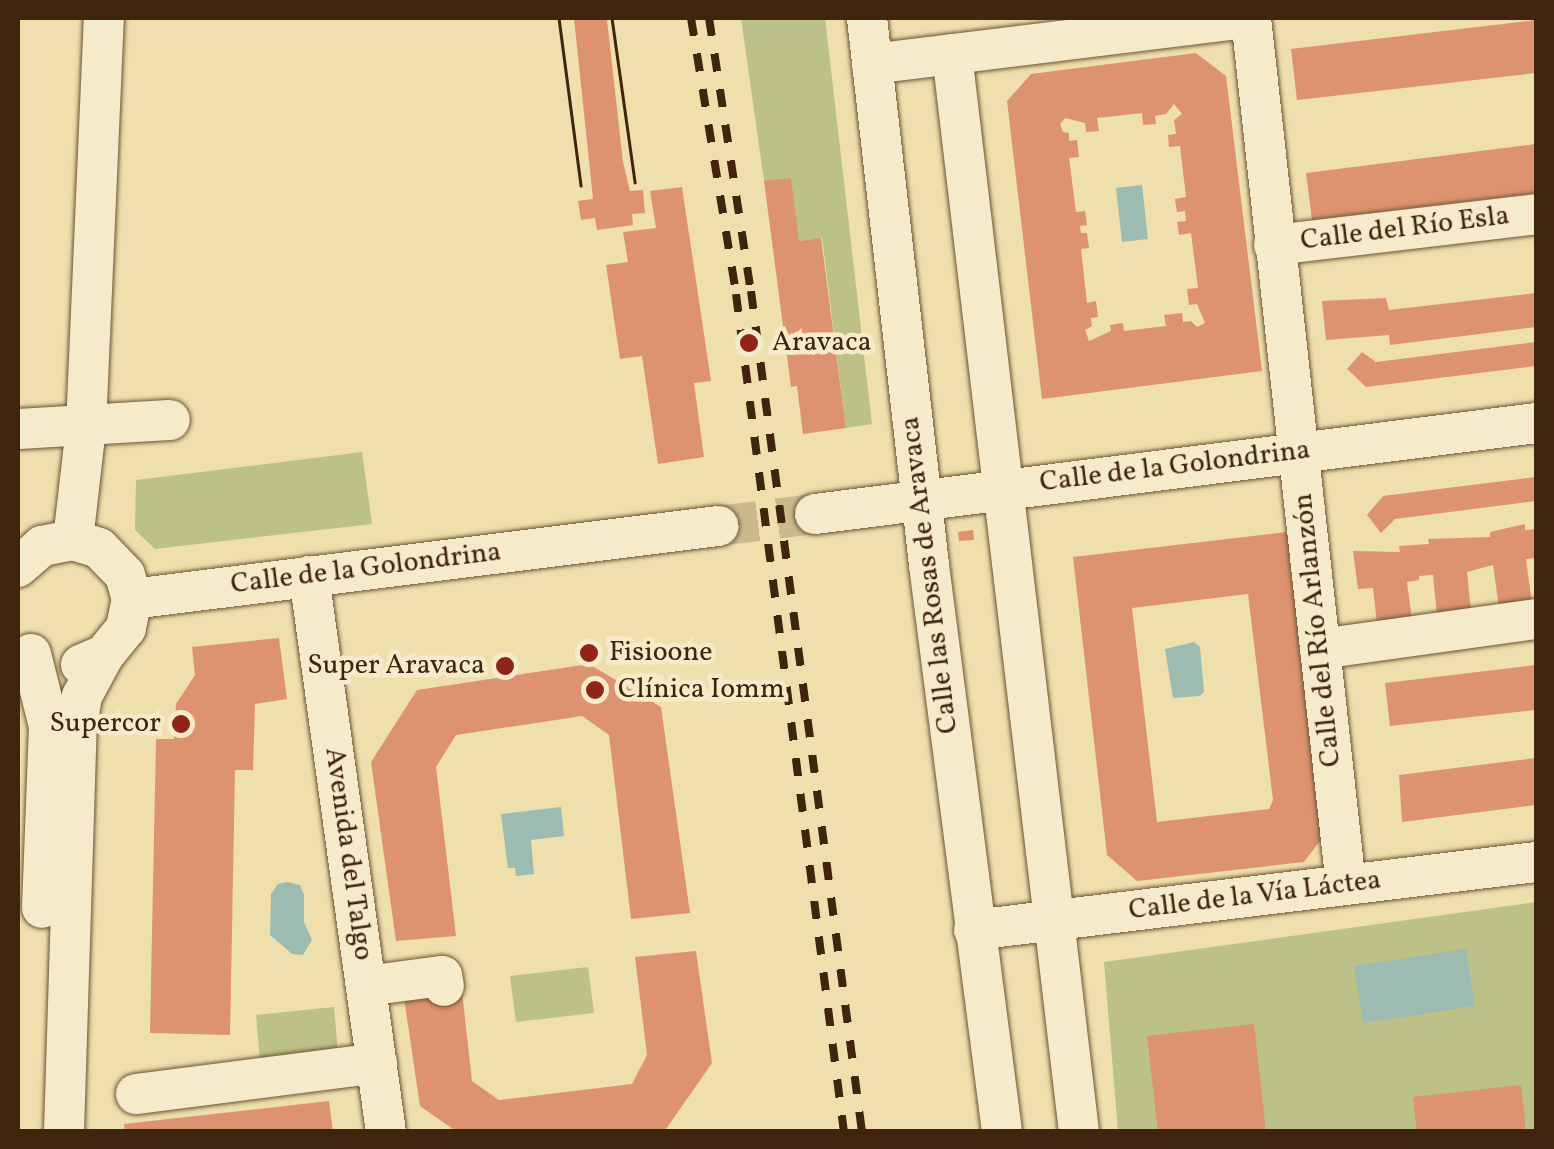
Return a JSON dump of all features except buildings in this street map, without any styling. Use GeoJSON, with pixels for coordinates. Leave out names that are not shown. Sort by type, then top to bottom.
{"type":"FeatureCollection","features":[{"type":"Feature","properties":{"kind":"street"},"geometry":{"type":"LineString","coordinates":[[73,540],[86,428],[104,18]]}},
{"type":"Feature","properties":{"kind":"street","name":"Calle las Rosas de Aravaca"},"geometry":{"type":"LineString","coordinates":[[867,18],[920,498],[1002,1132]]}},
{"type":"Feature","properties":{"kind":"street"},"geometry":{"type":"LineString","coordinates":[[872,64],[1250,18]]}},
{"type":"Feature","properties":{"kind":"street","name":"Calle del Río Arlanzón"},"geometry":{"type":"LineString","coordinates":[[1250,18],[1346,885]]}},
{"type":"Feature","properties":{"kind":"street"},"geometry":{"type":"LineString","coordinates":[[952,54],[1078,1132]]}},
{"type":"Feature","properties":{"kind":"street","name":"Calle del Río Esla"},"geometry":{"type":"LineString","coordinates":[[1274,245],[1536,214]]}},
{"type":"Feature","properties":{"kind":"street"},"geometry":{"type":"LineString","coordinates":[[18,429],[86,428],[170,420]]}},
{"type":"Feature","properties":{"kind":"street","name":"Calle de la Golondrina"},"geometry":{"type":"LineString","coordinates":[[815,514],[1536,424]]}},
{"type":"Feature","properties":{"kind":"street","name":"Calle de la Golondrina"},"geometry":{"type":"LineString","coordinates":[[132,599],[718,526]]}},
{"type":"Feature","properties":{"kind":"street"},"geometry":{"type":"LineString","coordinates":[[18,567],[42,546],[73,540],[99,548],[114,560],[125,575],[132,599],[126,628],[104,655],[82,696],[77,726],[64,1132]]}},
{"type":"Feature","properties":{"kind":"street","name":"Avenida del Talgo"},"geometry":{"type":"LineString","coordinates":[[309,576],[386,1132]]}},
{"type":"Feature","properties":{"kind":"street"},"geometry":{"type":"LineString","coordinates":[[1320,648],[1536,620]]}},
{"type":"Feature","properties":{"kind":"street"},"geometry":{"type":"LineString","coordinates":[[24,647],[68,666],[104,655]]}},
{"type":"Feature","properties":{"kind":"street"},"geometry":{"type":"LineString","coordinates":[[24,647],[49,726],[32,799],[38,1132]]}},
{"type":"Feature","properties":{"kind":"street","name":"Calle de la Vía Láctea"},"geometry":{"type":"LineString","coordinates":[[974,930],[1536,862]]}},
{"type":"Feature","properties":{"kind":"street"},"geometry":{"type":"LineString","coordinates":[[364,978],[442,960],[442,968]]}},
{"type":"Feature","properties":{"kind":"street"},"geometry":{"type":"LineString","coordinates":[[136,1094],[377,1063]]}},
{"type":"Feature","properties":{"kind":"green space"},"geometry":{"type":"Polygon","coordinates":[[[741,18],[825,18],[872,424],[846,428],[822,238],[799,241],[764,181],[741,18]]]}},
{"type":"Feature","properties":{"kind":"green space"},"geometry":{"type":"Polygon","coordinates":[[[362,452],[372,524],[155,549],[135,530],[136,480],[362,452]]]}},
{"type":"Feature","properties":{"kind":"green space"},"geometry":{"type":"Polygon","coordinates":[[[1536,902],[1536,1131],[1118,1131],[1104,962],[1536,902]]]}},
{"type":"Feature","properties":{"kind":"green space"},"geometry":{"type":"Polygon","coordinates":[[[588,967],[594,1013],[516,1022],[510,976],[588,967]]]}},
{"type":"Feature","properties":{"kind":"green space"},"geometry":{"type":"Polygon","coordinates":[[[334,1007],[338,1053],[260,1061],[256,1015],[334,1007]]]}},
{"type":"Feature","properties":{"kind":"water"},"geometry":{"type":"Polygon","coordinates":[[[1142,185],[1148,239],[1122,242],[1116,188],[1142,185]]]}},
{"type":"Feature","properties":{"kind":"water"},"geometry":{"type":"Polygon","coordinates":[[[1194,642],[1200,647],[1204,692],[1200,696],[1173,698],[1165,649],[1194,642]]]}},
{"type":"Feature","properties":{"kind":"water"},"geometry":{"type":"Polygon","coordinates":[[[561,807],[564,836],[531,840],[534,874],[516,876],[515,868],[508,868],[501,814],[561,807]]]}},
{"type":"Feature","properties":{"kind":"water"},"geometry":{"type":"Polygon","coordinates":[[[278,884],[300,885],[304,895],[304,922],[312,940],[303,955],[292,954],[270,935],[271,894],[278,884]]]}},
{"type":"Feature","properties":{"kind":"water"},"geometry":{"type":"Polygon","coordinates":[[[1466,949],[1475,1006],[1363,1023],[1354,966],[1466,949]]]}},
{"type":"Feature","properties":{"kind":"tunnel"},"geometry":{"type":"LineString","coordinates":[[718,526],[815,514]]}},
{"type":"Feature","properties":{"kind":"tram line"},"geometry":{"type":"LineString","coordinates":[[559,18],[581,186]]}},
{"type":"Feature","properties":{"kind":"tram line"},"geometry":{"type":"LineString","coordinates":[[612,18],[635,182]]}},
{"type":"Feature","properties":{"kind":"railway"},"geometry":{"type":"LineString","coordinates":[[691,18],[736,294],[844,1132]]}},
{"type":"Feature","properties":{"kind":"railway"},"geometry":{"type":"LineString","coordinates":[[709,18],[751,291],[862,1132]]}},
{"type":"Feature","properties":{"kind":"place","name":"Aravaca"},"geometry":{"type":"Point","coordinates":[749,343]}},
{"type":"Feature","properties":{"kind":"place","name":"Fisioone"},"geometry":{"type":"Point","coordinates":[589,653]}},
{"type":"Feature","properties":{"kind":"place","name":"Super Aravaca"},"geometry":{"type":"Point","coordinates":[505,666]}},
{"type":"Feature","properties":{"kind":"place","name":"Clínica Iomm"},"geometry":{"type":"Point","coordinates":[595,690]}},
{"type":"Feature","properties":{"kind":"place","name":"Supercor"},"geometry":{"type":"Point","coordinates":[181,724]}}]}
